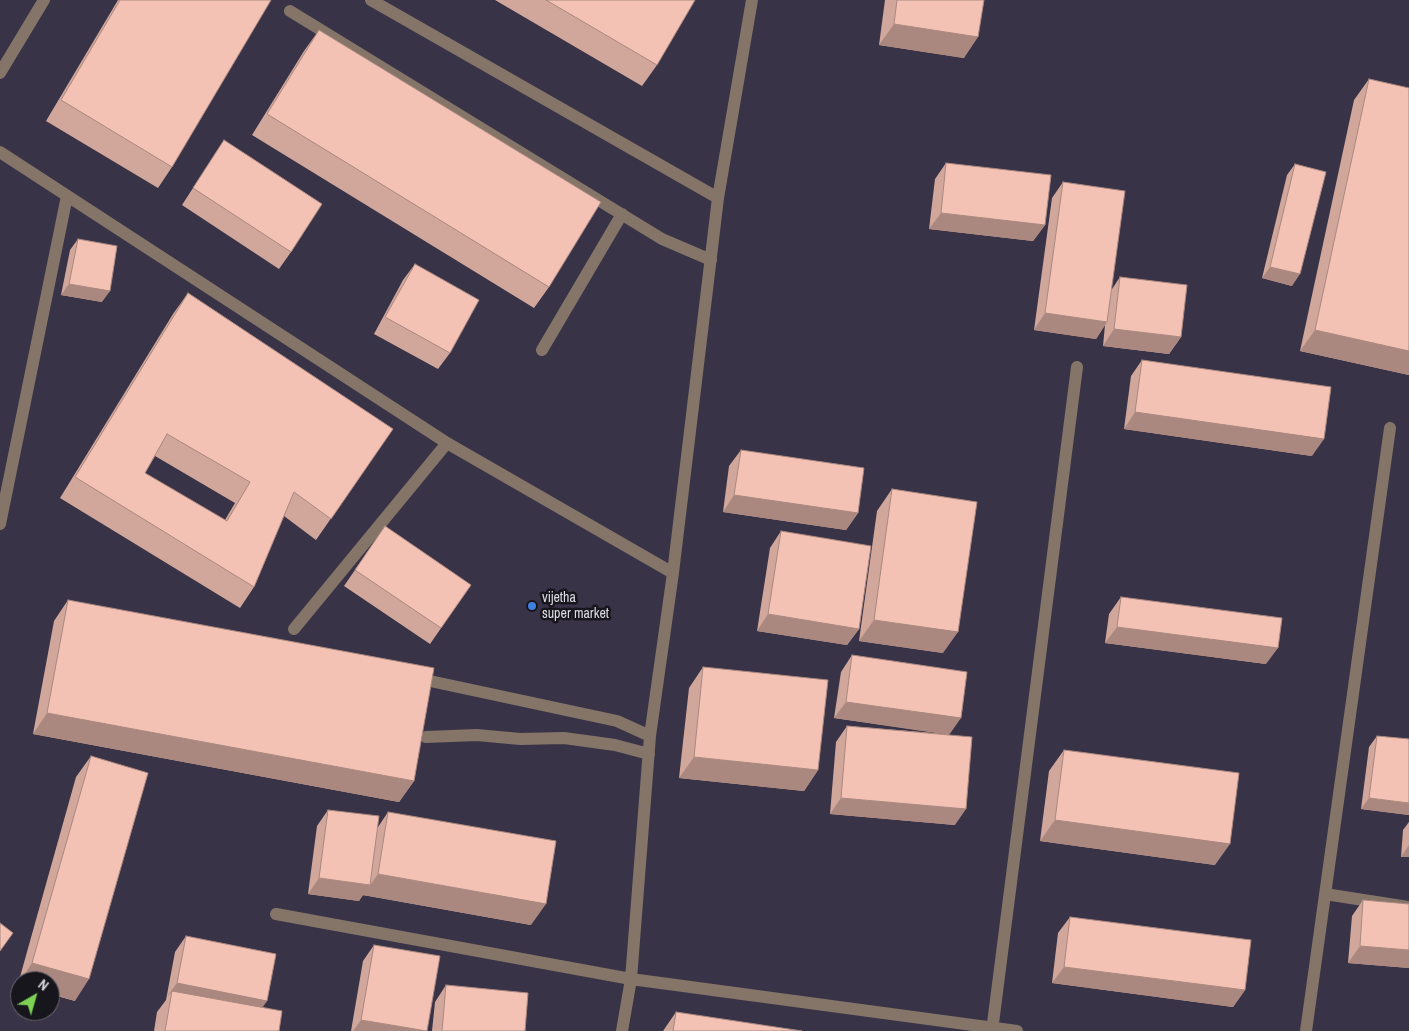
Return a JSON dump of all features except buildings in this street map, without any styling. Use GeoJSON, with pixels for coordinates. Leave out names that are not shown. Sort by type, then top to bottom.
{"type":"FeatureCollection","features":[{"type":"Feature","properties":{"kind":"street"},"geometry":{"type":"LineString","coordinates":[[0,73],[44,0]]}},
{"type":"Feature","properties":{"kind":"street"},"geometry":{"type":"LineString","coordinates":[[371,0],[718,198]]}},
{"type":"Feature","properties":{"kind":"street"},"geometry":{"type":"LineString","coordinates":[[622,1031],[631,979],[650,736],[673,573],[718,198],[752,0]]}},
{"type":"Feature","properties":{"kind":"street"},"geometry":{"type":"LineString","coordinates":[[290,11],[662,239],[711,260]]}},
{"type":"Feature","properties":{"kind":"street"},"geometry":{"type":"LineString","coordinates":[[0,152],[447,443],[673,573]]}},
{"type":"Feature","properties":{"kind":"street"},"geometry":{"type":"LineString","coordinates":[[0,524],[67,196]]}},
{"type":"Feature","properties":{"kind":"street"},"geometry":{"type":"LineString","coordinates":[[542,350],[622,214]]}},
{"type":"Feature","properties":{"kind":"street"},"geometry":{"type":"LineString","coordinates":[[992,1029],[1077,367]]}},
{"type":"Feature","properties":{"kind":"street"},"geometry":{"type":"LineString","coordinates":[[1306,1031],[1390,428]]}},
{"type":"Feature","properties":{"kind":"street"},"geometry":{"type":"LineString","coordinates":[[294,629],[447,443]]}},
{"type":"Feature","properties":{"kind":"street"},"geometry":{"type":"LineString","coordinates":[[404,675],[617,721],[650,736]]}},
{"type":"Feature","properties":{"kind":"street"},"geometry":{"type":"LineString","coordinates":[[426,737],[477,735],[520,739],[564,738],[615,745],[649,754]]}},
{"type":"Feature","properties":{"kind":"street"},"geometry":{"type":"LineString","coordinates":[[1325,894],[1409,907]]}},
{"type":"Feature","properties":{"kind":"street"},"geometry":{"type":"LineString","coordinates":[[276,914],[631,979],[1017,1031]]}},
{"type":"Feature","properties":{"kind":"shaded area"},"geometry":{"type":"Polygon","coordinates":[[[0,0],[1409,0],[1409,1031],[0,1031],[0,0]]]}},
{"type":"Feature","properties":{"kind":"place","name":"vijetha super market"},"geometry":{"type":"Point","coordinates":[532,606]}}]}
